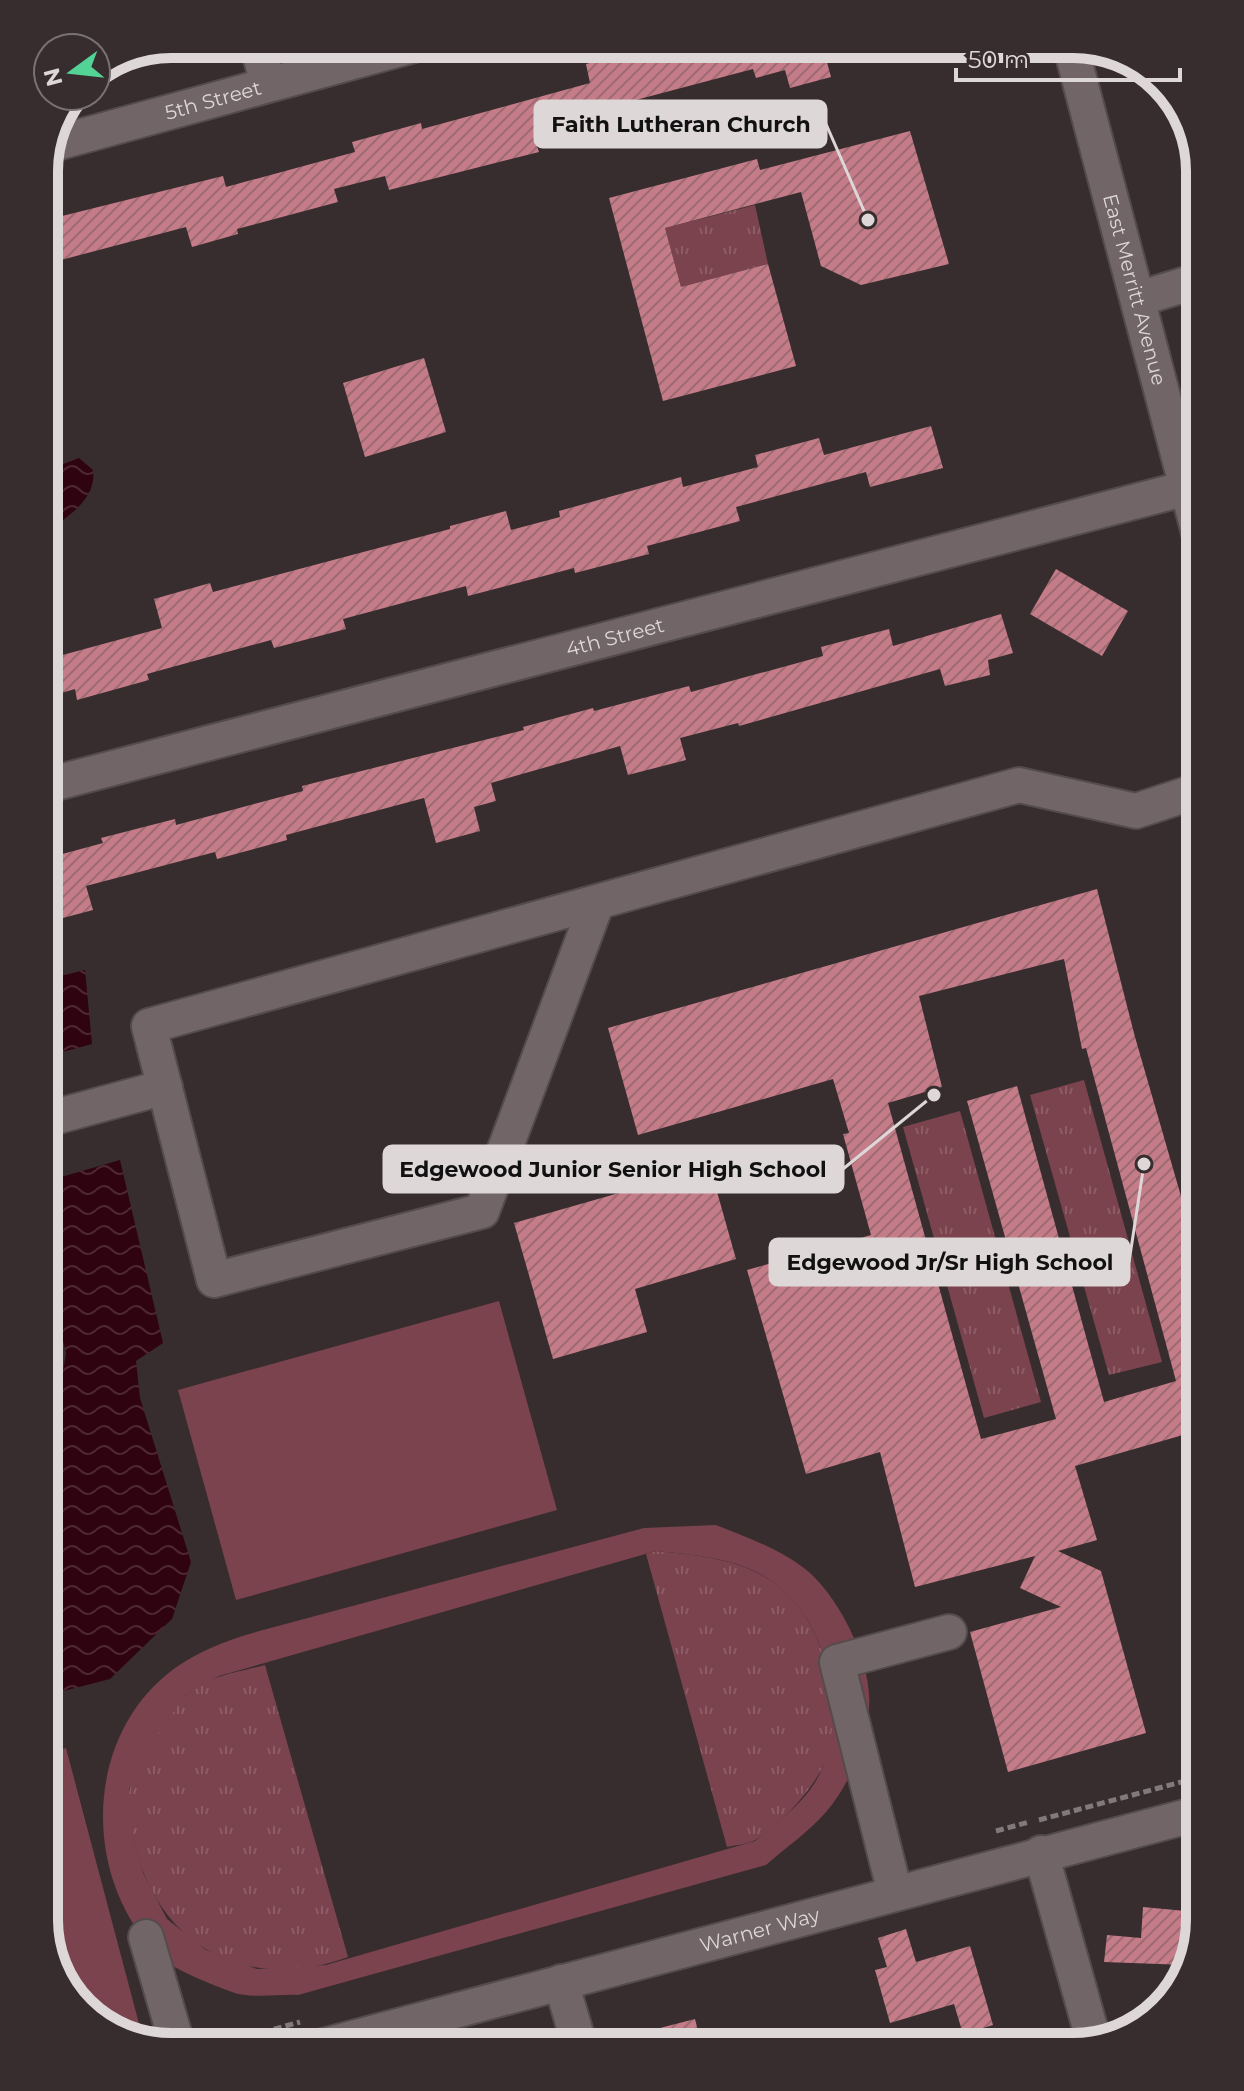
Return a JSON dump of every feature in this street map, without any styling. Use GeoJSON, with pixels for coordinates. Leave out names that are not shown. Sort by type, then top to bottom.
{"type":"FeatureCollection","features":[{"type":"Feature","properties":{"kind":"street"},"geometry":{"type":"LineString","coordinates":[[261,58],[268,84]]}},
{"type":"Feature","properties":{"kind":"street","name":"5th Street"},"geometry":{"type":"LineString","coordinates":[[62,141],[366,58]]}},
{"type":"Feature","properties":{"kind":"street","name":"East Merritt Avenue"},"geometry":{"type":"LineString","coordinates":[[1074,58],[1186,484]]}},
{"type":"Feature","properties":{"kind":"street"},"geometry":{"type":"LineString","coordinates":[[1138,299],[1186,284]]}},
{"type":"Feature","properties":{"kind":"street","name":"4th Street"},"geometry":{"type":"LineString","coordinates":[[58,782],[1186,488]]}},
{"type":"Feature","properties":{"kind":"street"},"geometry":{"type":"LineString","coordinates":[[597,902],[482,1211],[214,1280],[149,1026],[1019,785],[1136,811],[1186,795]]}},
{"type":"Feature","properties":{"kind":"street"},"geometry":{"type":"LineString","coordinates":[[58,1116],[165,1087]]}},
{"type":"Feature","properties":{"kind":"street"},"geometry":{"type":"LineString","coordinates":[[895,1893],[837,1662],[949,1632]]}},
{"type":"Feature","properties":{"kind":"street","name":"Warner Way"},"geometry":{"type":"LineString","coordinates":[[371,2033],[1186,1817]]}},
{"type":"Feature","properties":{"kind":"street"},"geometry":{"type":"LineString","coordinates":[[1041,1853],[1091,2031]]}},
{"type":"Feature","properties":{"kind":"street"},"geometry":{"type":"LineString","coordinates":[[146,1937],[174,2033]]}},
{"type":"Feature","properties":{"kind":"street"},"geometry":{"type":"LineString","coordinates":[[561,1982],[576,2033]]}},
{"type":"Feature","properties":{"kind":"path"},"geometry":{"type":"LineString","coordinates":[[986,1834],[1186,1781]]}},
{"type":"Feature","properties":{"kind":"green space"},"geometry":{"type":"Polygon","coordinates":[[[755,205],[768,264],[681,287],[665,228],[755,205]]]}},
{"type":"Feature","properties":{"kind":"green space"},"geometry":{"type":"Polygon","coordinates":[[[1084,1080],[1162,1362],[1109,1375],[1030,1095],[1084,1080]]]}},
{"type":"Feature","properties":{"kind":"green space"},"geometry":{"type":"Polygon","coordinates":[[[960,1111],[1041,1402],[984,1418],[903,1127],[960,1111]]]}},
{"type":"Feature","properties":{"kind":"green space"},"geometry":{"type":"Polygon","coordinates":[[[499,1301],[557,1510],[236,1600],[178,1390],[499,1301]]]}},
{"type":"Feature","properties":{"kind":"green space"},"geometry":{"type":"Polygon","coordinates":[[[716,1525],[750,1539],[804,1568],[829,1594],[841,1612],[865,1670],[869,1707],[855,1763],[842,1789],[826,1812],[805,1833],[766,1865],[298,1995],[239,1994],[195,1977],[161,1958],[136,1928],[117,1893],[107,1855],[103,1816],[107,1776],[119,1739],[138,1705],[165,1676],[200,1653],[250,1634],[644,1528],[716,1525]],[[656,1551],[219,1676],[185,1695],[154,1740],[129,1789],[134,1843],[144,1875],[167,1919],[206,1950],[257,1969],[326,1965],[755,1841],[805,1796],[820,1772],[830,1745],[833,1715],[831,1684],[823,1654],[811,1626],[794,1601],[773,1582],[732,1563],[656,1551]]]}},
{"type":"Feature","properties":{"kind":"green space"},"geometry":{"type":"Polygon","coordinates":[[[656,1551],[701,1556],[760,1574],[789,1596],[803,1612],[823,1653],[833,1698],[834,1720],[829,1754],[804,1796],[768,1831],[750,1842],[727,1847],[646,1554],[656,1551]]]}},
{"type":"Feature","properties":{"kind":"green space"},"geometry":{"type":"Polygon","coordinates":[[[265,1665],[348,1957],[313,1967],[279,1969],[247,1966],[217,1955],[191,1939],[169,1916],[150,1888],[137,1854],[130,1821],[128,1804],[135,1773],[182,1698],[214,1679],[265,1665]]]}},
{"type":"Feature","properties":{"kind":"green space"},"geometry":{"type":"Polygon","coordinates":[[[66,1748],[140,2029],[121,2021],[96,2005],[77,1983],[64,1956],[58,1920],[58,1750],[66,1748]]]}},
{"type":"Feature","properties":{"kind":"water"},"geometry":{"type":"Polygon","coordinates":[[[79,458],[93,470],[93,481],[85,499],[58,524],[58,466],[79,458]]]}},
{"type":"Feature","properties":{"kind":"water"},"geometry":{"type":"Polygon","coordinates":[[[85,970],[92,1044],[58,1053],[58,977],[85,970]]]}},
{"type":"Feature","properties":{"kind":"water"},"geometry":{"type":"Polygon","coordinates":[[[120,1160],[163,1343],[136,1361],[140,1398],[191,1562],[172,1619],[110,1679],[58,1692],[58,1402],[66,1353],[58,1320],[58,1178],[120,1160]]]}},
{"type":"Feature","properties":{"kind":"building"},"geometry":{"type":"Polygon","coordinates":[[[609,58],[621,58],[622,63],[641,58],[826,58],[831,77],[790,88],[785,70],[756,78],[753,69],[632,101],[635,113],[535,140],[539,152],[389,190],[385,176],[334,189],[338,202],[237,229],[238,234],[192,247],[186,227],[61,260],[58,217],[223,176],[226,187],[355,152],[352,142],[421,123],[422,129],[590,83],[586,64],[609,58]]]}},
{"type":"Feature","properties":{"kind":"building"},"geometry":{"type":"Polygon","coordinates":[[[910,131],[949,264],[861,285],[821,266],[801,192],[665,228],[681,287],[768,264],[796,366],[663,401],[609,198],[757,159],[760,170],[910,131]]]}},
{"type":"Feature","properties":{"kind":"building"},"geometry":{"type":"Polygon","coordinates":[[[424,358],[446,432],[365,457],[343,383],[424,358]]]}},
{"type":"Feature","properties":{"kind":"building"},"geometry":{"type":"Polygon","coordinates":[[[931,426],[943,468],[870,487],[866,472],[736,507],[740,521],[647,546],[649,554],[575,573],[574,568],[468,596],[466,586],[343,619],[346,629],[274,648],[271,640],[147,674],[149,680],[77,700],[75,689],[58,694],[58,656],[162,628],[154,599],[210,583],[213,592],[450,529],[450,526],[506,511],[511,530],[560,517],[559,511],[681,477],[683,487],[758,467],[755,455],[819,438],[824,455],[931,426]]]}},
{"type":"Feature","properties":{"kind":"building"},"geometry":{"type":"Polygon","coordinates":[[[1056,569],[1128,611],[1102,656],[1030,614],[1056,569]]]}},
{"type":"Feature","properties":{"kind":"building"},"geometry":{"type":"Polygon","coordinates":[[[1001,614],[1013,653],[988,660],[990,675],[945,686],[940,669],[739,726],[738,723],[680,738],[686,760],[628,775],[620,746],[491,783],[496,801],[474,807],[480,831],[436,843],[424,798],[286,835],[287,840],[217,859],[215,852],[86,886],[93,910],[58,919],[58,855],[103,843],[101,838],[175,819],[176,825],[303,791],[302,786],[524,730],[523,727],[593,708],[594,711],[689,686],[691,692],[823,656],[821,647],[889,629],[893,646],[1001,614]]]}},
{"type":"Feature","properties":{"kind":"building"},"geometry":{"type":"Polygon","coordinates":[[[1097,889],[1135,1037],[1186,1214],[1186,1434],[1075,1466],[1097,1540],[1058,1551],[1101,1571],[1146,1733],[1008,1772],[970,1632],[1061,1607],[1020,1588],[1035,1556],[915,1587],[880,1452],[806,1474],[747,1270],[871,1235],[843,1134],[849,1133],[833,1079],[638,1135],[608,1028],[1097,889]],[[1064,959],[919,996],[942,1087],[888,1103],[981,1439],[1056,1419],[967,1101],[1017,1086],[1104,1402],[1176,1381],[1086,1048],[1082,1049],[1064,959]]]}},
{"type":"Feature","properties":{"kind":"building"},"geometry":{"type":"Polygon","coordinates":[[[710,1167],[736,1259],[635,1289],[647,1332],[553,1359],[514,1223],[710,1167]]]}},
{"type":"Feature","properties":{"kind":"building"},"geometry":{"type":"Polygon","coordinates":[[[1143,1907],[1186,1911],[1185,1935],[1176,1965],[1104,1962],[1107,1935],[1141,1938],[1143,1907]]]}},
{"type":"Feature","properties":{"kind":"building"},"geometry":{"type":"Polygon","coordinates":[[[906,1929],[916,1962],[970,1946],[993,2025],[963,2033],[954,2004],[890,2023],[875,1970],[887,1967],[878,1938],[906,1929]]]}},
{"type":"Feature","properties":{"kind":"building"},"geometry":{"type":"Polygon","coordinates":[[[695,2019],[698,2033],[640,2033],[695,2019]]]}},
{"type":"Feature","properties":{"kind":"place","name":"Faith Lutheran Church"},"geometry":{"type":"Point","coordinates":[868,220]}},
{"type":"Feature","properties":{"kind":"place","name":"Edgewood Junior Senior High School"},"geometry":{"type":"Point","coordinates":[934,1095]}},
{"type":"Feature","properties":{"kind":"place","name":"Edgewood Jr/Sr High School"},"geometry":{"type":"Point","coordinates":[1144,1164]}}]}
